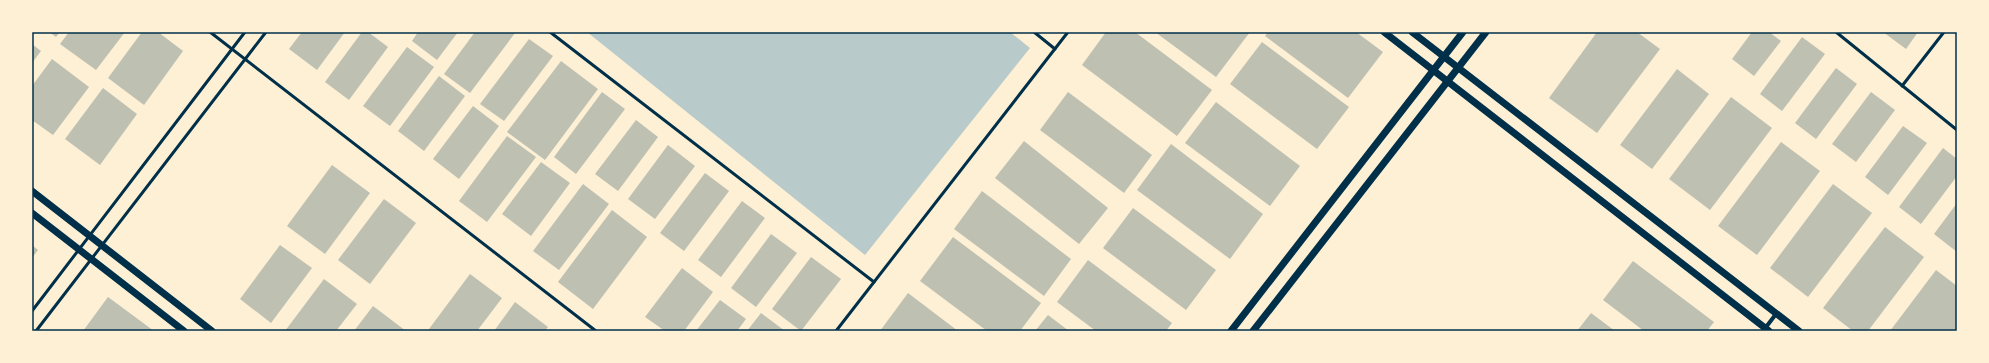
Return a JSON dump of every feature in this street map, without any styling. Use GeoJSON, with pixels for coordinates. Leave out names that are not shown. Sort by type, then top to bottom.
{"type":"FeatureCollection","features":[{"type":"Feature","properties":{"kind":"street"},"geometry":{"type":"LineString","coordinates":[[1384,32],[1766,330],[1776,314]]}},
{"type":"Feature","properties":{"kind":"street"},"geometry":{"type":"LineString","coordinates":[[1412,32],[1799,331]]}},
{"type":"Feature","properties":{"kind":"street"},"geometry":{"type":"LineString","coordinates":[[1231,331],[1463,32]]}},
{"type":"Feature","properties":{"kind":"street"},"geometry":{"type":"LineString","coordinates":[[1253,331],[1486,32]]}},
{"type":"Feature","properties":{"kind":"street"},"geometry":{"type":"LineString","coordinates":[[32,191],[212,331]]}},
{"type":"Feature","properties":{"kind":"street"},"geometry":{"type":"LineString","coordinates":[[32,213],[184,331]]}},
{"type":"Feature","properties":{"kind":"lane"},"geometry":{"type":"LineString","coordinates":[[210,32],[596,331]]}},
{"type":"Feature","properties":{"kind":"lane"},"geometry":{"type":"LineString","coordinates":[[32,311],[245,32]]}},
{"type":"Feature","properties":{"kind":"lane"},"geometry":{"type":"LineString","coordinates":[[36,331],[266,32]]}},
{"type":"Feature","properties":{"kind":"lane"},"geometry":{"type":"LineString","coordinates":[[550,32],[874,282]]}},
{"type":"Feature","properties":{"kind":"lane"},"geometry":{"type":"LineString","coordinates":[[1034,32],[1055,49]]}},
{"type":"Feature","properties":{"kind":"lane"},"geometry":{"type":"LineString","coordinates":[[836,331],[1068,32]]}},
{"type":"Feature","properties":{"kind":"lane"},"geometry":{"type":"LineString","coordinates":[[1836,32],[1957,130]]}},
{"type":"Feature","properties":{"kind":"lane"},"geometry":{"type":"LineString","coordinates":[[1902,86],[1944,32]]}},
{"type":"Feature","properties":{"kind":"shaded area"},"geometry":{"type":"Polygon","coordinates":[[[587,32],[1010,32],[1030,48],[865,255],[587,32]]]}},
{"type":"Feature","properties":{"kind":"building"},"geometry":{"type":"Polygon","coordinates":[[[49,32],[60,32],[56,37],[49,32]]]}},
{"type":"Feature","properties":{"kind":"building"},"geometry":{"type":"Polygon","coordinates":[[[69,32],[125,32],[96,70],[60,44],[69,32]]]}},
{"type":"Feature","properties":{"kind":"building"},"geometry":{"type":"Polygon","coordinates":[[[142,32],[158,32],[183,51],[144,105],[108,78],[142,32]]]}},
{"type":"Feature","properties":{"kind":"building"},"geometry":{"type":"Polygon","coordinates":[[[302,32],[345,32],[317,70],[289,49],[302,32]]]}},
{"type":"Feature","properties":{"kind":"building"},"geometry":{"type":"Polygon","coordinates":[[[362,32],[368,32],[388,47],[349,100],[325,82],[362,32]]]}},
{"type":"Feature","properties":{"kind":"building"},"geometry":{"type":"Polygon","coordinates":[[[418,32],[458,32],[437,60],[412,41],[418,32]]]}},
{"type":"Feature","properties":{"kind":"building"},"geometry":{"type":"Polygon","coordinates":[[[475,32],[515,33],[470,93],[444,74],[475,32]]]}},
{"type":"Feature","properties":{"kind":"building"},"geometry":{"type":"Polygon","coordinates":[[[1106,32],[1135,32],[1212,90],[1177,136],[1082,65],[1106,32]]]}},
{"type":"Feature","properties":{"kind":"building"},"geometry":{"type":"Polygon","coordinates":[[[1155,32],[1250,32],[1216,77],[1155,32]]]}},
{"type":"Feature","properties":{"kind":"building"},"geometry":{"type":"Polygon","coordinates":[[[1268,32],[1356,32],[1383,52],[1348,98],[1265,36],[1268,32]]]}},
{"type":"Feature","properties":{"kind":"building"},"geometry":{"type":"Polygon","coordinates":[[[1597,32],[1637,32],[1660,49],[1597,133],[1549,98],[1597,32]]]}},
{"type":"Feature","properties":{"kind":"building"},"geometry":{"type":"Polygon","coordinates":[[[1752,32],[1769,32],[1781,41],[1754,76],[1732,59],[1752,32]]]}},
{"type":"Feature","properties":{"kind":"building"},"geometry":{"type":"Polygon","coordinates":[[[1883,32],[1918,32],[1906,49],[1883,32]]]}},
{"type":"Feature","properties":{"kind":"building"},"geometry":{"type":"Polygon","coordinates":[[[1802,37],[1825,54],[1782,111],[1760,94],[1802,37]]]}},
{"type":"Feature","properties":{"kind":"building"},"geometry":{"type":"Polygon","coordinates":[[[529,39],[553,56],[504,121],[480,104],[529,39]]]}},
{"type":"Feature","properties":{"kind":"building"},"geometry":{"type":"Polygon","coordinates":[[[1262,42],[1349,107],[1317,149],[1230,84],[1262,42]]]}},
{"type":"Feature","properties":{"kind":"building"},"geometry":{"type":"Polygon","coordinates":[[[32,44],[41,51],[32,63],[32,44]]]}},
{"type":"Feature","properties":{"kind":"building"},"geometry":{"type":"Polygon","coordinates":[[[407,47],[434,67],[390,126],[363,106],[407,47]]]}},
{"type":"Feature","properties":{"kind":"building"},"geometry":{"type":"Polygon","coordinates":[[[52,59],[89,87],[53,135],[32,120],[32,86],[52,59]]]}},
{"type":"Feature","properties":{"kind":"building"},"geometry":{"type":"Polygon","coordinates":[[[561,61],[598,89],[545,160],[507,132],[561,61]]]}},
{"type":"Feature","properties":{"kind":"building"},"geometry":{"type":"Polygon","coordinates":[[[1836,68],[1857,84],[1816,139],[1795,123],[1836,68]]]}},
{"type":"Feature","properties":{"kind":"building"},"geometry":{"type":"Polygon","coordinates":[[[1677,69],[1709,94],[1652,169],[1620,145],[1677,69]]]}},
{"type":"Feature","properties":{"kind":"building"},"geometry":{"type":"Polygon","coordinates":[[[439,76],[465,96],[424,151],[398,131],[439,76]]]}},
{"type":"Feature","properties":{"kind":"building"},"geometry":{"type":"Polygon","coordinates":[[[103,88],[137,114],[100,165],[65,139],[103,88]]]}},
{"type":"Feature","properties":{"kind":"building"},"geometry":{"type":"Polygon","coordinates":[[[602,92],[625,109],[576,174],[554,157],[602,92]]]}},
{"type":"Feature","properties":{"kind":"building"},"geometry":{"type":"Polygon","coordinates":[[[1068,92],[1152,155],[1124,193],[1040,130],[1068,92]]]}},
{"type":"Feature","properties":{"kind":"building"},"geometry":{"type":"Polygon","coordinates":[[[1871,92],[1895,110],[1856,162],[1832,144],[1871,92]]]}},
{"type":"Feature","properties":{"kind":"building"},"geometry":{"type":"Polygon","coordinates":[[[1731,97],[1772,128],[1710,210],[1669,179],[1731,97]]]}},
{"type":"Feature","properties":{"kind":"building"},"geometry":{"type":"Polygon","coordinates":[[[1216,102],[1300,166],[1270,206],[1185,143],[1216,102]]]}},
{"type":"Feature","properties":{"kind":"building"},"geometry":{"type":"Polygon","coordinates":[[[473,106],[499,126],[459,179],[433,159],[473,106]]]}},
{"type":"Feature","properties":{"kind":"building"},"geometry":{"type":"Polygon","coordinates":[[[636,120],[658,137],[618,191],[595,174],[636,120]]]}},
{"type":"Feature","properties":{"kind":"building"},"geometry":{"type":"Polygon","coordinates":[[[1903,126],[1927,143],[1888,195],[1865,177],[1903,126]]]}},
{"type":"Feature","properties":{"kind":"building"},"geometry":{"type":"Polygon","coordinates":[[[507,136],[536,157],[487,222],[459,201],[507,136]]]}},
{"type":"Feature","properties":{"kind":"building"},"geometry":{"type":"Polygon","coordinates":[[[1024,141],[1108,208],[1079,244],[995,178],[1024,141]]]}},
{"type":"Feature","properties":{"kind":"building"},"geometry":{"type":"Polygon","coordinates":[[[1781,142],[1820,171],[1757,255],[1718,226],[1781,142]]]}},
{"type":"Feature","properties":{"kind":"building"},"geometry":{"type":"Polygon","coordinates":[[[1171,144],[1263,214],[1230,259],[1137,190],[1171,144]]]}},
{"type":"Feature","properties":{"kind":"building"},"geometry":{"type":"Polygon","coordinates":[[[668,145],[695,166],[655,219],[628,199],[668,145]]]}},
{"type":"Feature","properties":{"kind":"building"},"geometry":{"type":"Polygon","coordinates":[[[1943,148],[1957,159],[1957,176],[1921,224],[1899,207],[1943,148]]]}},
{"type":"Feature","properties":{"kind":"building"},"geometry":{"type":"Polygon","coordinates":[[[541,162],[570,183],[531,236],[502,214],[541,162]]]}},
{"type":"Feature","properties":{"kind":"building"},"geometry":{"type":"Polygon","coordinates":[[[332,165],[370,193],[325,254],[287,226],[332,165]]]}},
{"type":"Feature","properties":{"kind":"building"},"geometry":{"type":"Polygon","coordinates":[[[705,173],[729,191],[684,251],[660,233],[705,173]]]}},
{"type":"Feature","properties":{"kind":"building"},"geometry":{"type":"Polygon","coordinates":[[[583,184],[609,204],[559,270],[533,251],[583,184]]]}},
{"type":"Feature","properties":{"kind":"building"},"geometry":{"type":"Polygon","coordinates":[[[1833,184],[1872,213],[1808,297],[1770,268],[1833,184]]]}},
{"type":"Feature","properties":{"kind":"building"},"geometry":{"type":"Polygon","coordinates":[[[982,191],[1071,259],[1044,296],[954,229],[982,191]]]}},
{"type":"Feature","properties":{"kind":"building"},"geometry":{"type":"Polygon","coordinates":[[[384,199],[416,223],[370,284],[338,260],[384,199]]]}},
{"type":"Feature","properties":{"kind":"building"},"geometry":{"type":"Polygon","coordinates":[[[742,201],[765,218],[721,277],[698,260],[742,201]]]}},
{"type":"Feature","properties":{"kind":"building"},"geometry":{"type":"Polygon","coordinates":[[[1957,203],[1957,252],[1934,234],[1957,203]]]}},
{"type":"Feature","properties":{"kind":"building"},"geometry":{"type":"Polygon","coordinates":[[[1133,208],[1216,270],[1186,310],[1103,248],[1133,208]]]}},
{"type":"Feature","properties":{"kind":"building"},"geometry":{"type":"Polygon","coordinates":[[[612,210],[647,237],[593,309],[558,282],[612,210]]]}},
{"type":"Feature","properties":{"kind":"building"},"geometry":{"type":"Polygon","coordinates":[[[1885,227],[1924,257],[1868,331],[1853,331],[1823,308],[1885,227]]]}},
{"type":"Feature","properties":{"kind":"building"},"geometry":{"type":"Polygon","coordinates":[[[771,234],[797,253],[756,307],[731,288],[771,234]]]}},
{"type":"Feature","properties":{"kind":"building"},"geometry":{"type":"Polygon","coordinates":[[[953,237],[1041,303],[1020,331],[987,331],[920,281],[953,237]]]}},
{"type":"Feature","properties":{"kind":"building"},"geometry":{"type":"Polygon","coordinates":[[[32,245],[38,250],[32,258],[32,245]]]}},
{"type":"Feature","properties":{"kind":"building"},"geometry":{"type":"Polygon","coordinates":[[[280,245],[312,268],[271,323],[240,299],[280,245]]]}},
{"type":"Feature","properties":{"kind":"building"},"geometry":{"type":"Polygon","coordinates":[[[811,257],[841,279],[801,331],[772,309],[811,257]]]}},
{"type":"Feature","properties":{"kind":"building"},"geometry":{"type":"Polygon","coordinates":[[[1088,260],[1172,323],[1166,331],[1096,331],[1057,302],[1088,260]]]}},
{"type":"Feature","properties":{"kind":"building"},"geometry":{"type":"Polygon","coordinates":[[[1633,261],[1714,322],[1707,331],[1644,331],[1603,300],[1633,261]]]}},
{"type":"Feature","properties":{"kind":"building"},"geometry":{"type":"Polygon","coordinates":[[[682,268],[713,292],[684,331],[665,331],[645,317],[682,268]]]}},
{"type":"Feature","properties":{"kind":"building"},"geometry":{"type":"Polygon","coordinates":[[[1936,270],[1957,286],[1957,331],[1890,331],[1936,270]]]}},
{"type":"Feature","properties":{"kind":"building"},"geometry":{"type":"Polygon","coordinates":[[[470,274],[502,298],[477,331],[431,331],[429,329],[470,274]]]}},
{"type":"Feature","properties":{"kind":"building"},"geometry":{"type":"Polygon","coordinates":[[[324,279],[357,304],[336,331],[285,331],[324,279]]]}},
{"type":"Feature","properties":{"kind":"building"},"geometry":{"type":"Polygon","coordinates":[[[908,293],[958,331],[880,331],[908,293]]]}},
{"type":"Feature","properties":{"kind":"building"},"geometry":{"type":"Polygon","coordinates":[[[108,297],[154,331],[83,331],[108,297]]]}},
{"type":"Feature","properties":{"kind":"building"},"geometry":{"type":"Polygon","coordinates":[[[720,300],[746,319],[737,331],[696,331],[720,300]]]}},
{"type":"Feature","properties":{"kind":"building"},"geometry":{"type":"Polygon","coordinates":[[[515,302],[548,327],[545,331],[494,331],[515,302]]]}},
{"type":"Feature","properties":{"kind":"building"},"geometry":{"type":"Polygon","coordinates":[[[373,306],[406,331],[354,331],[373,306]]]}},
{"type":"Feature","properties":{"kind":"building"},"geometry":{"type":"Polygon","coordinates":[[[761,313],[785,331],[747,331],[761,313]]]}},
{"type":"Feature","properties":{"kind":"building"},"geometry":{"type":"Polygon","coordinates":[[[1591,313],[1615,331],[1577,331],[1591,313]]]}},
{"type":"Feature","properties":{"kind":"building"},"geometry":{"type":"Polygon","coordinates":[[[1048,315],[1069,331],[1035,331],[1048,315]]]}}]}
